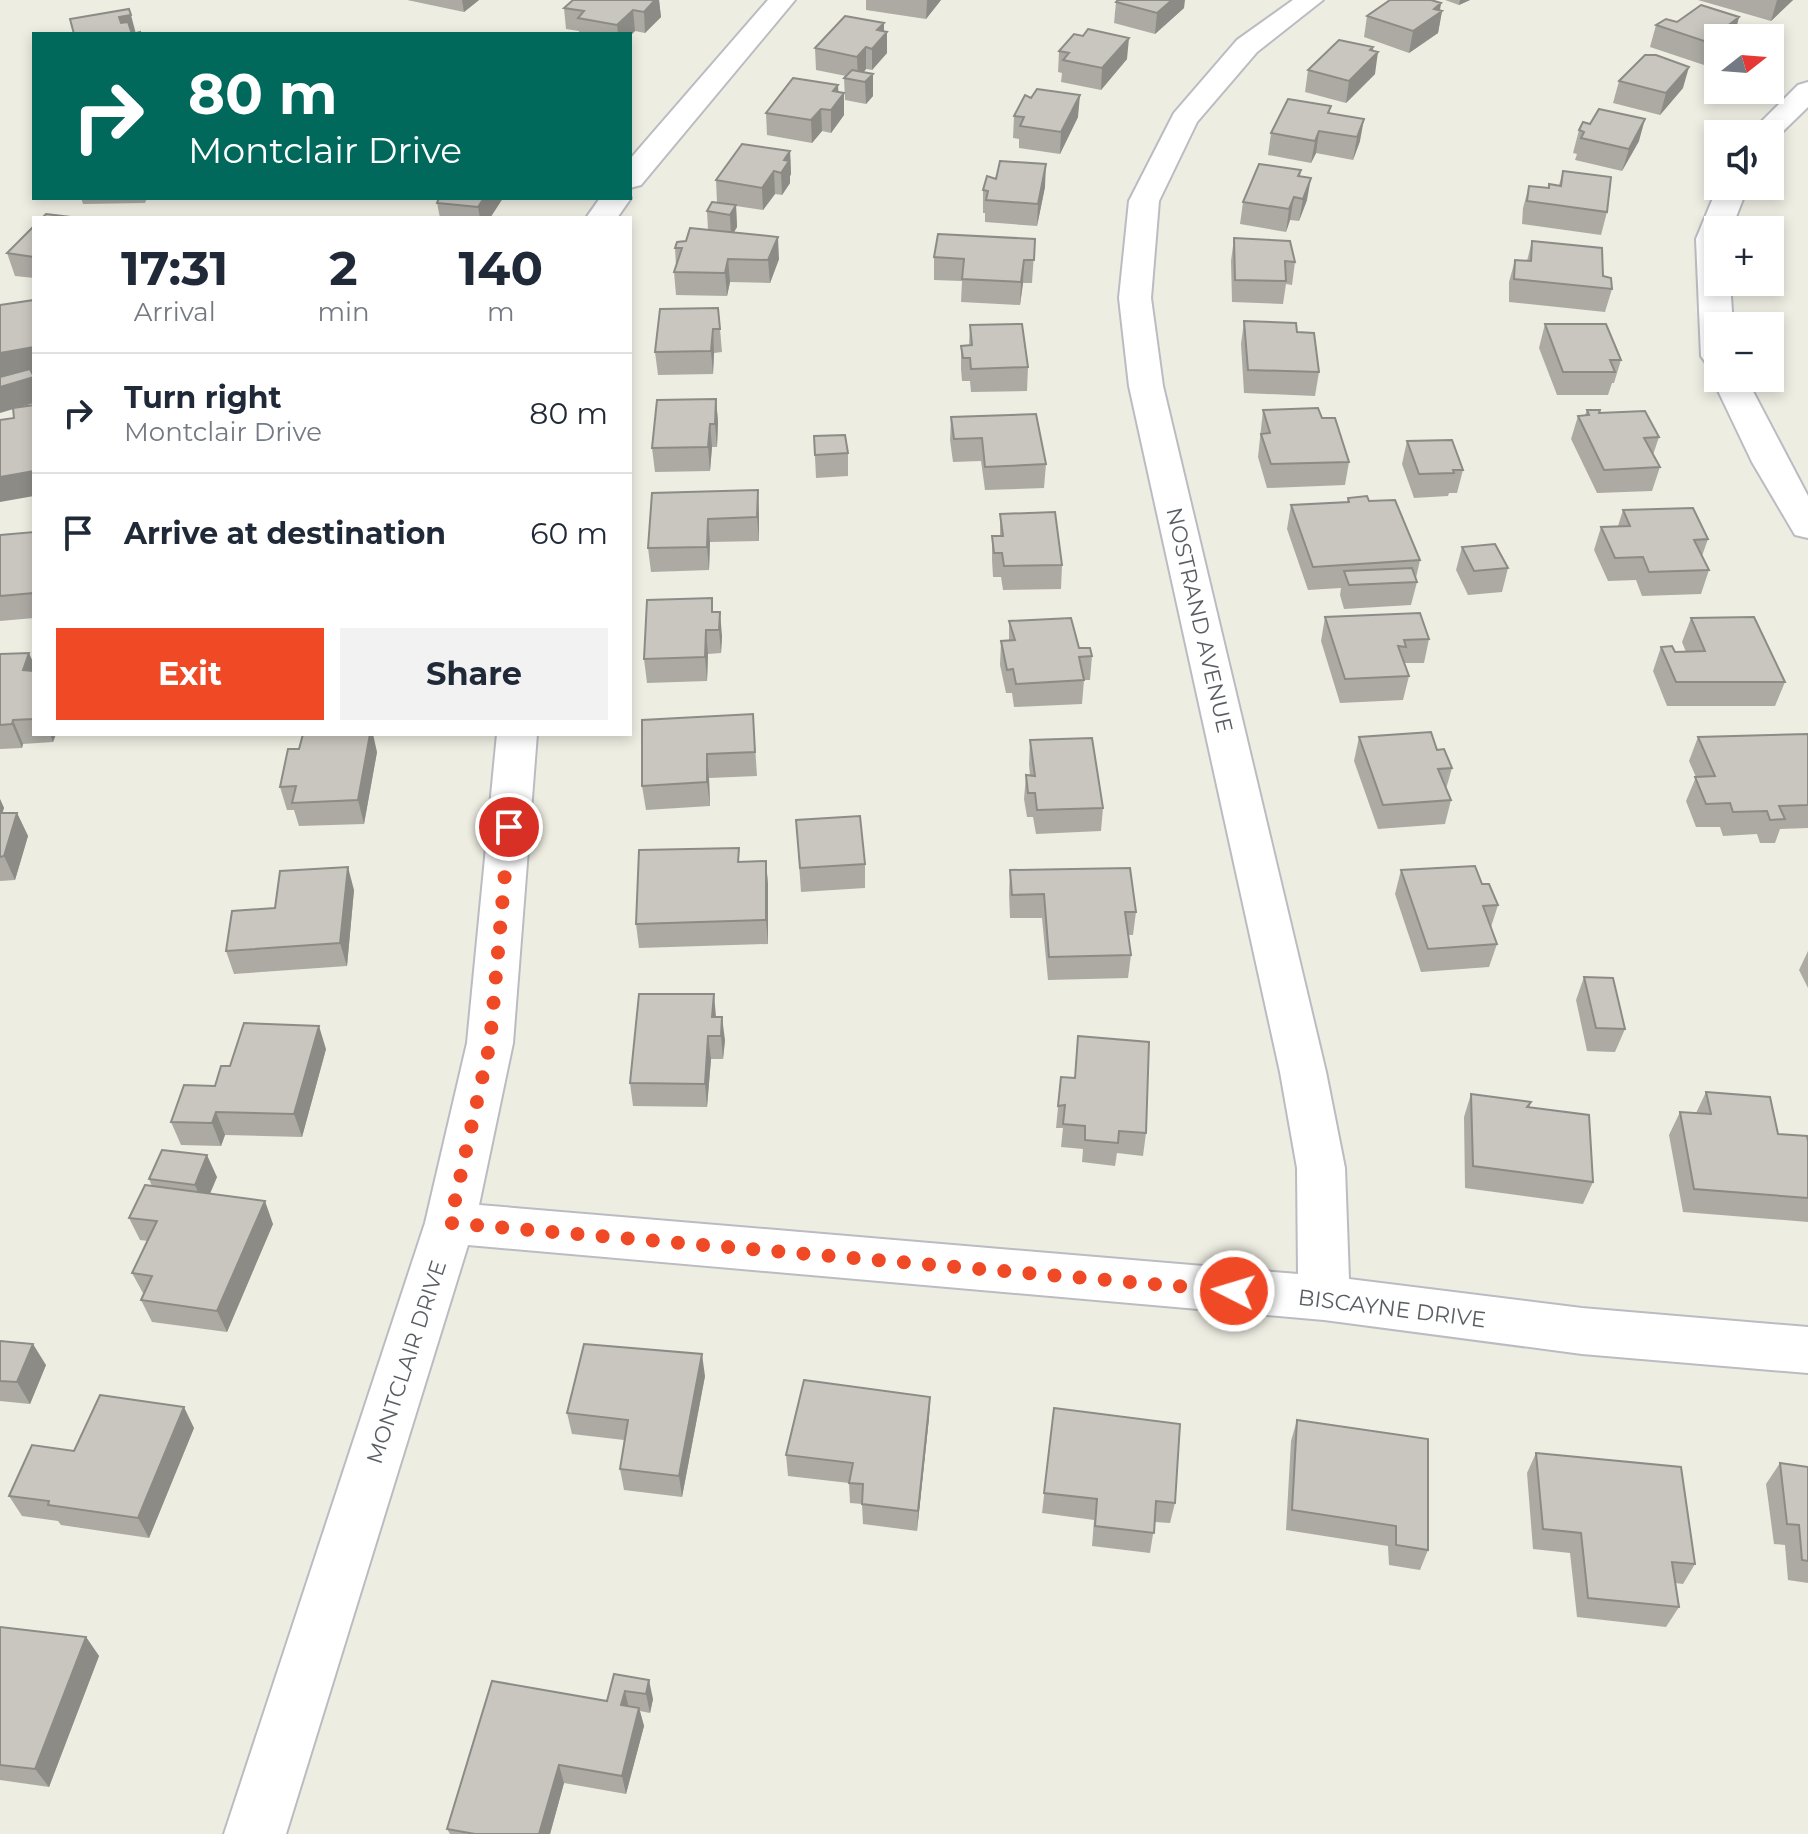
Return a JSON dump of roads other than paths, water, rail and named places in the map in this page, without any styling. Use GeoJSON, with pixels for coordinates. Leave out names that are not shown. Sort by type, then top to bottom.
{"type":"FeatureCollection","features":[{"type":"Feature","properties":{"kind":"street"},"geometry":{"type":"LineString","coordinates":[[632,176],[673,123],[733,62],[782,0]]}},
{"type":"Feature","properties":{"kind":"street","name":"NOSTRAND AVENUE"},"geometry":{"type":"LineString","coordinates":[[1310,0],[1247,46],[1184,119],[1144,201],[1135,298],[1146,386],[1321,1168],[1324,1298]]}},
{"type":"Feature","properties":{"kind":"street"},"geometry":{"type":"LineString","coordinates":[[1778,120],[1808,91]]}},
{"type":"Feature","properties":{"kind":"street"},"geometry":{"type":"LineString","coordinates":[[1716,312],[1712,239],[1727,200]]}},
{"type":"Feature","properties":{"kind":"street"},"geometry":{"type":"LineString","coordinates":[[1736,392],[1770,462],[1808,527]]}},
{"type":"Feature","properties":{"kind":"street","name":"MONTCLAIR DRIVE"},"geometry":{"type":"LineString","coordinates":[[255,1834],[450,1223],[490,1043],[517,736]]}},
{"type":"Feature","properties":{"kind":"street","name":"BISCAYNE DRIVE"},"geometry":{"type":"LineString","coordinates":[[450,1223],[1324,1298],[1582,1331],[1808,1350]]}}]}
